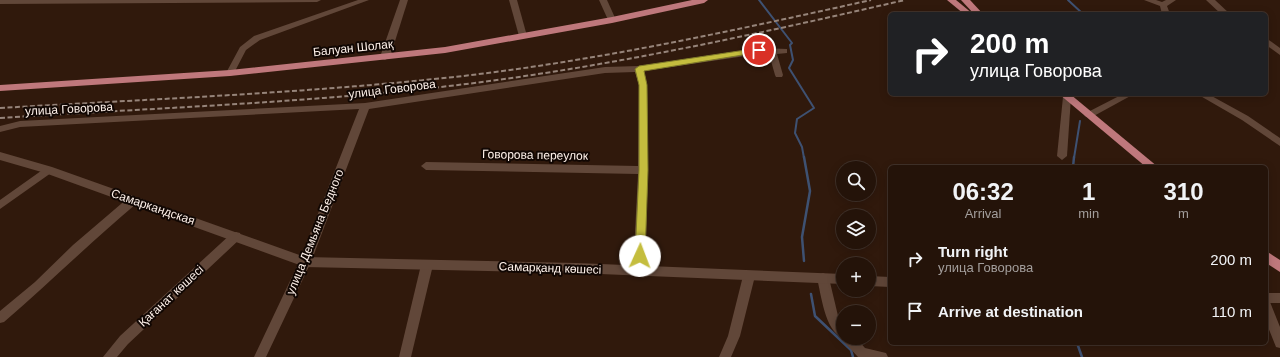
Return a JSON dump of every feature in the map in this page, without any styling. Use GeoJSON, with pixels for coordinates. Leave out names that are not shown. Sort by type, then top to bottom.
{"type":"FeatureCollection","features":[{"type":"Feature","properties":{"kind":"main road"},"geometry":{"type":"LineString","coordinates":[[951,0],[966,12]]}},
{"type":"Feature","properties":{"kind":"main road"},"geometry":{"type":"LineString","coordinates":[[965,0],[977,12]]}},
{"type":"Feature","properties":{"kind":"main road","name":"Балуан Шолақ"},"geometry":{"type":"LineString","coordinates":[[0,88],[230,73],[445,50],[612,20],[697,1]]}},
{"type":"Feature","properties":{"kind":"main road"},"geometry":{"type":"LineString","coordinates":[[1066,96],[1151,165]]}},
{"type":"Feature","properties":{"kind":"main road"},"geometry":{"type":"LineString","coordinates":[[1268,258],[1280,267]]}},
{"type":"Feature","properties":{"kind":"street"},"geometry":{"type":"LineString","coordinates":[[0,2],[317,0]]}},
{"type":"Feature","properties":{"kind":"street"},"geometry":{"type":"LineString","coordinates":[[230,73],[243,49],[257,38],[364,0]]}},
{"type":"Feature","properties":{"kind":"street"},"geometry":{"type":"LineString","coordinates":[[385,57],[404,0]]}},
{"type":"Feature","properties":{"kind":"street"},"geometry":{"type":"LineString","coordinates":[[513,0],[523,36]]}},
{"type":"Feature","properties":{"kind":"street"},"geometry":{"type":"LineString","coordinates":[[603,0],[612,20]]}},
{"type":"Feature","properties":{"kind":"street"},"geometry":{"type":"LineString","coordinates":[[1148,0],[1163,5],[1172,0]]}},
{"type":"Feature","properties":{"kind":"street"},"geometry":{"type":"LineString","coordinates":[[1210,0],[1224,12]]}},
{"type":"Feature","properties":{"kind":"street"},"geometry":{"type":"LineString","coordinates":[[1163,5],[1165,12]]}},
{"type":"Feature","properties":{"kind":"street"},"geometry":{"type":"LineString","coordinates":[[1268,42],[1279,50]]}},
{"type":"Feature","properties":{"kind":"street","name":"улица Говорова"},"geometry":{"type":"LineString","coordinates":[[0,129],[28,124],[365,106],[605,70],[639,69],[759,50],[784,51]]}},
{"type":"Feature","properties":{"kind":"street"},"geometry":{"type":"LineString","coordinates":[[772,51],[780,75]]}},
{"type":"Feature","properties":{"kind":"street"},"geometry":{"type":"LineString","coordinates":[[639,69],[643,85],[643,170],[639,271]]}},
{"type":"Feature","properties":{"kind":"street"},"geometry":{"type":"LineString","coordinates":[[1062,156],[1066,96]]}},
{"type":"Feature","properties":{"kind":"street"},"geometry":{"type":"LineString","coordinates":[[1089,115],[1126,96]]}},
{"type":"Feature","properties":{"kind":"street"},"geometry":{"type":"LineString","coordinates":[[1205,96],[1245,118],[1280,143]]}},
{"type":"Feature","properties":{"kind":"street","name":"улица Демьяна Бедного"},"geometry":{"type":"LineString","coordinates":[[260,357],[305,262],[365,106]]}},
{"type":"Feature","properties":{"kind":"street","name":"Самаркандская"},"geometry":{"type":"LineString","coordinates":[[0,156],[48,170],[236,236],[305,262]]}},
{"type":"Feature","properties":{"kind":"street","name":"Говорова переулок"},"geometry":{"type":"LineString","coordinates":[[426,166],[643,170]]}},
{"type":"Feature","properties":{"kind":"street"},"geometry":{"type":"LineString","coordinates":[[0,205],[48,170]]}},
{"type":"Feature","properties":{"kind":"street"},"geometry":{"type":"LineString","coordinates":[[0,318],[39,285],[76,248],[132,200]]}},
{"type":"Feature","properties":{"kind":"street","name":"Қағанат көшесі"},"geometry":{"type":"LineString","coordinates":[[109,357],[124,340],[236,236]]}},
{"type":"Feature","properties":{"kind":"street","name":"Самарқанд көшесі"},"geometry":{"type":"LineString","coordinates":[[305,262],[639,271],[836,279]]}},
{"type":"Feature","properties":{"kind":"street"},"geometry":{"type":"LineString","coordinates":[[405,357],[426,265]]}},
{"type":"Feature","properties":{"kind":"street"},"geometry":{"type":"LineString","coordinates":[[725,357],[734,336],[749,276]]}},
{"type":"Feature","properties":{"kind":"street"},"geometry":{"type":"LineString","coordinates":[[823,278],[834,322],[836,324]]}},
{"type":"Feature","properties":{"kind":"street"},"geometry":{"type":"LineString","coordinates":[[876,281],[888,282]]}},
{"type":"Feature","properties":{"kind":"street"},"geometry":{"type":"LineString","coordinates":[[1268,298],[1280,298]]}},
{"type":"Feature","properties":{"kind":"street"},"geometry":{"type":"LineString","coordinates":[[1268,311],[1280,343]]}},
{"type":"Feature","properties":{"kind":"street"},"geometry":{"type":"LineString","coordinates":[[855,345],[862,353],[882,357]]}},
{"type":"Feature","properties":{"kind":"waterway"},"geometry":{"type":"LineString","coordinates":[[759,0],[792,43],[790,45],[793,60],[789,68],[814,108],[797,119],[795,133],[802,147],[804,158]]}},
{"type":"Feature","properties":{"kind":"waterway"},"geometry":{"type":"LineString","coordinates":[[1068,0],[1081,12]]}},
{"type":"Feature","properties":{"kind":"waterway"},"geometry":{"type":"LineString","coordinates":[[1074,158],[1080,121]]}},
{"type":"Feature","properties":{"kind":"waterway"},"geometry":{"type":"LineString","coordinates":[[804,157],[810,191],[802,237],[804,261]]}},
{"type":"Feature","properties":{"kind":"waterway"},"geometry":{"type":"LineString","coordinates":[[1073,165],[1074,157]]}},
{"type":"Feature","properties":{"kind":"waterway"},"geometry":{"type":"LineString","coordinates":[[811,294],[815,316],[851,350],[853,357]]}},
{"type":"Feature","properties":{"kind":"waterway"},"geometry":{"type":"LineString","coordinates":[[1078,345],[1082,357]]}},
{"type":"Feature","properties":{"kind":"railway"},"geometry":{"type":"LineString","coordinates":[[0,108],[347,87],[463,76],[566,62],[617,53],[719,33],[871,0]]}},
{"type":"Feature","properties":{"kind":"railway"},"geometry":{"type":"LineString","coordinates":[[0,118],[287,101],[401,91],[514,78],[683,48],[905,0]]}},
{"type":"Feature","properties":{"kind":"route"},"geometry":{"type":"LineString","coordinates":[[640,256],[643,170],[643,85],[639,69],[759,50]]}}]}
